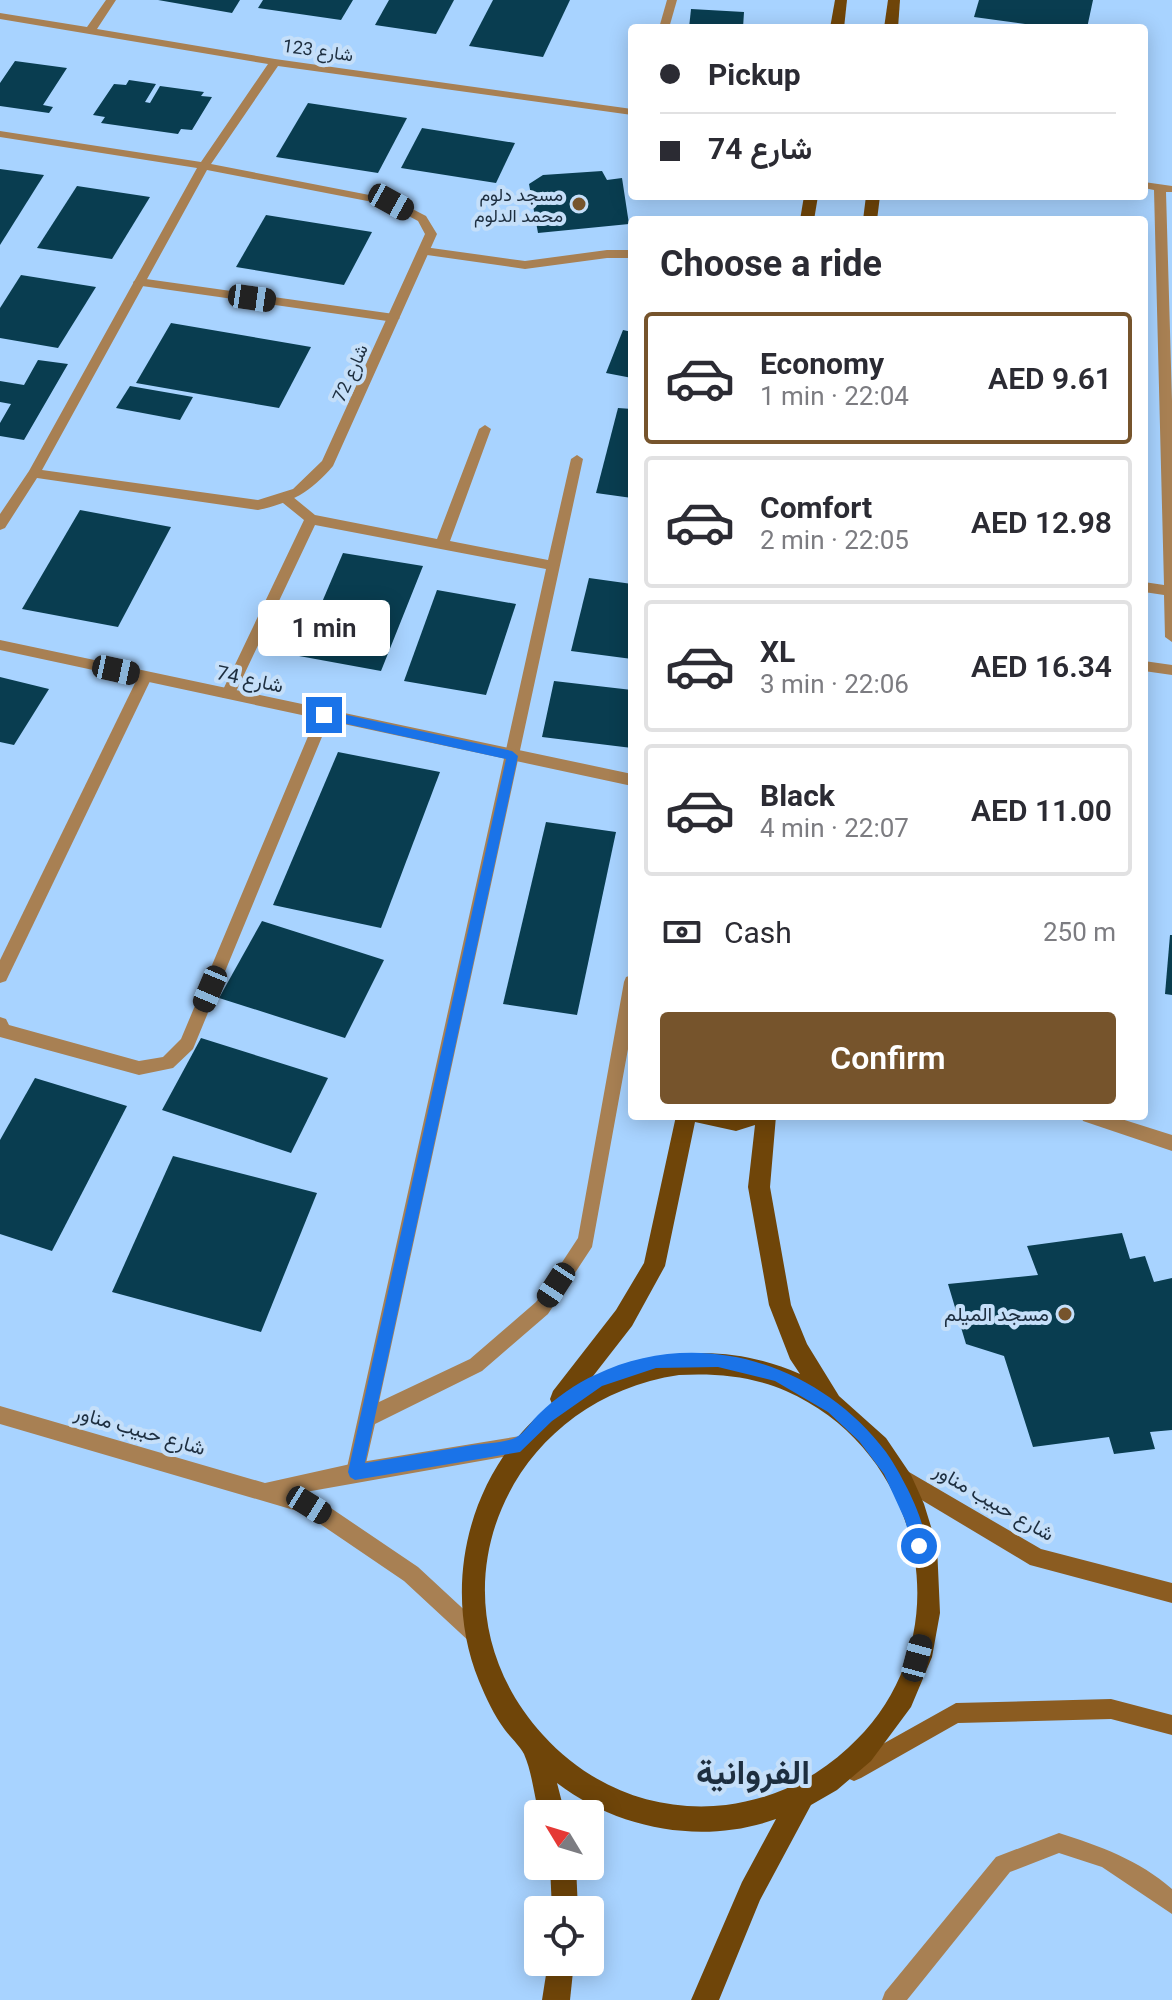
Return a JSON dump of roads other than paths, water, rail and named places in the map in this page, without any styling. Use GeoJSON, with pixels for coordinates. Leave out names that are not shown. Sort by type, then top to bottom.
{"type":"FeatureCollection","features":[{"type":"Feature","properties":{"kind":"main road"},"geometry":{"type":"LineString","coordinates":[[838,24],[841,0]]}},
{"type":"Feature","properties":{"kind":"main road"},"geometry":{"type":"LineString","coordinates":[[891,24],[894,0]]}},
{"type":"Feature","properties":{"kind":"main road"},"geometry":{"type":"LineString","coordinates":[[548,1800],[533,1742],[495,1679],[481,1639],[475,1587],[480,1535],[495,1488],[520,1445],[547,1416],[624,1318],[654,1266],[685,1120]]}},
{"type":"Feature","properties":{"kind":"main road"},"geometry":{"type":"LineString","coordinates":[[766,1120],[759,1187],[780,1305],[798,1351],[833,1407]]}},
{"type":"Feature","properties":{"kind":"main road"},"geometry":{"type":"LineString","coordinates":[[533,1742],[588,1790],[656,1819],[728,1824],[798,1805],[842,1778],[882,1736],[910,1686],[925,1631],[925,1574],[913,1519],[889,1469],[864,1435],[833,1407],[778,1375],[718,1360],[656,1361],[598,1380],[547,1416]]}},
{"type":"Feature","properties":{"kind":"main road"},"geometry":{"type":"LineString","coordinates":[[705,2000],[751,1891],[798,1805]]}},
{"type":"Feature","properties":{"kind":"main road"},"geometry":{"type":"LineString","coordinates":[[556,2000],[559,1976]]}},
{"type":"Feature","properties":{"kind":"street"},"geometry":{"type":"LineString","coordinates":[[90,31],[111,0]]}},
{"type":"Feature","properties":{"kind":"street"},"geometry":{"type":"LineString","coordinates":[[665,24],[672,0]]}},
{"type":"Feature","properties":{"kind":"street","name":"شارع 123"},"geometry":{"type":"LineString","coordinates":[[0,16],[275,62],[628,111]]}},
{"type":"Feature","properties":{"kind":"street"},"geometry":{"type":"LineString","coordinates":[[0,525],[34,473],[204,166],[275,62]]}},
{"type":"Feature","properties":{"kind":"street"},"geometry":{"type":"LineString","coordinates":[[0,134],[204,166],[391,202],[422,219],[431,234],[424,251],[525,265],[628,254]]}},
{"type":"Feature","properties":{"kind":"street"},"geometry":{"type":"LineString","coordinates":[[1166,188],[1172,637]]}},
{"type":"Feature","properties":{"kind":"street","name":"شارع 72"},"geometry":{"type":"LineString","coordinates":[[288,500],[310,486],[328,463],[424,251]]}},
{"type":"Feature","properties":{"kind":"street"},"geometry":{"type":"LineString","coordinates":[[139,282],[394,318]]}},
{"type":"Feature","properties":{"kind":"street"},"geometry":{"type":"LineString","coordinates":[[442,544],[485,429]]}},
{"type":"Feature","properties":{"kind":"street"},"geometry":{"type":"LineString","coordinates":[[355,1472],[577,459]]}},
{"type":"Feature","properties":{"kind":"street"},"geometry":{"type":"LineString","coordinates":[[34,473],[258,505],[288,500],[311,519],[554,566]]}},
{"type":"Feature","properties":{"kind":"street"},"geometry":{"type":"LineString","coordinates":[[228,694],[311,519]]}},
{"type":"Feature","properties":{"kind":"street"},"geometry":{"type":"LineString","coordinates":[[1148,588],[1170,591]]}},
{"type":"Feature","properties":{"kind":"street","name":"شارع 74"},"geometry":{"type":"LineString","coordinates":[[0,645],[628,779]]}},
{"type":"Feature","properties":{"kind":"street"},"geometry":{"type":"LineString","coordinates":[[1148,667],[1172,670]]}},
{"type":"Feature","properties":{"kind":"street"},"geometry":{"type":"LineString","coordinates":[[0,976],[145,677]]}},
{"type":"Feature","properties":{"kind":"street"},"geometry":{"type":"LineString","coordinates":[[0,1024],[4,1031],[139,1068],[167,1063],[187,1044],[324,715]]}},
{"type":"Feature","properties":{"kind":"street"},"geometry":{"type":"LineString","coordinates":[[367,1418],[476,1365],[542,1308],[586,1241],[628,1005]]}},
{"type":"Feature","properties":{"kind":"street"},"geometry":{"type":"LineString","coordinates":[[1108,1120],[1172,1143]]}},
{"type":"Feature","properties":{"kind":"street","name":"شارع حبيب مناور"},"geometry":{"type":"LineString","coordinates":[[0,1415],[309,1505],[411,1574],[481,1639]]}},
{"type":"Feature","properties":{"kind":"street","name":"شارع حبيب مناور"},"geometry":{"type":"LineString","coordinates":[[266,1491],[355,1472],[520,1445]]}},
{"type":"Feature","properties":{"kind":"street","name":"شارع حبيب مناور"},"geometry":{"type":"LineString","coordinates":[[889,1469],[1037,1558],[1172,1593]]}},
{"type":"Feature","properties":{"kind":"street"},"geometry":{"type":"LineString","coordinates":[[842,1778],[956,1713],[1111,1709],[1172,1725]]}},
{"type":"Feature","properties":{"kind":"street"},"geometry":{"type":"LineString","coordinates":[[893,2000],[1003,1864],[1059,1843],[1107,1858],[1155,1888],[1172,1903]]}},
{"type":"Feature","properties":{"kind":"place","name":"مسجد دلوم محمد الدلوم"},"geometry":{"type":"Point","coordinates":[579,204]}},
{"type":"Feature","properties":{"kind":"place","name":"مسجد الميلم"},"geometry":{"type":"Point","coordinates":[1065,1314]}},
{"type":"Feature","properties":{"kind":"district","name":"الفروانية"},"geometry":{"type":"Point","coordinates":[753,1772]}}]}
